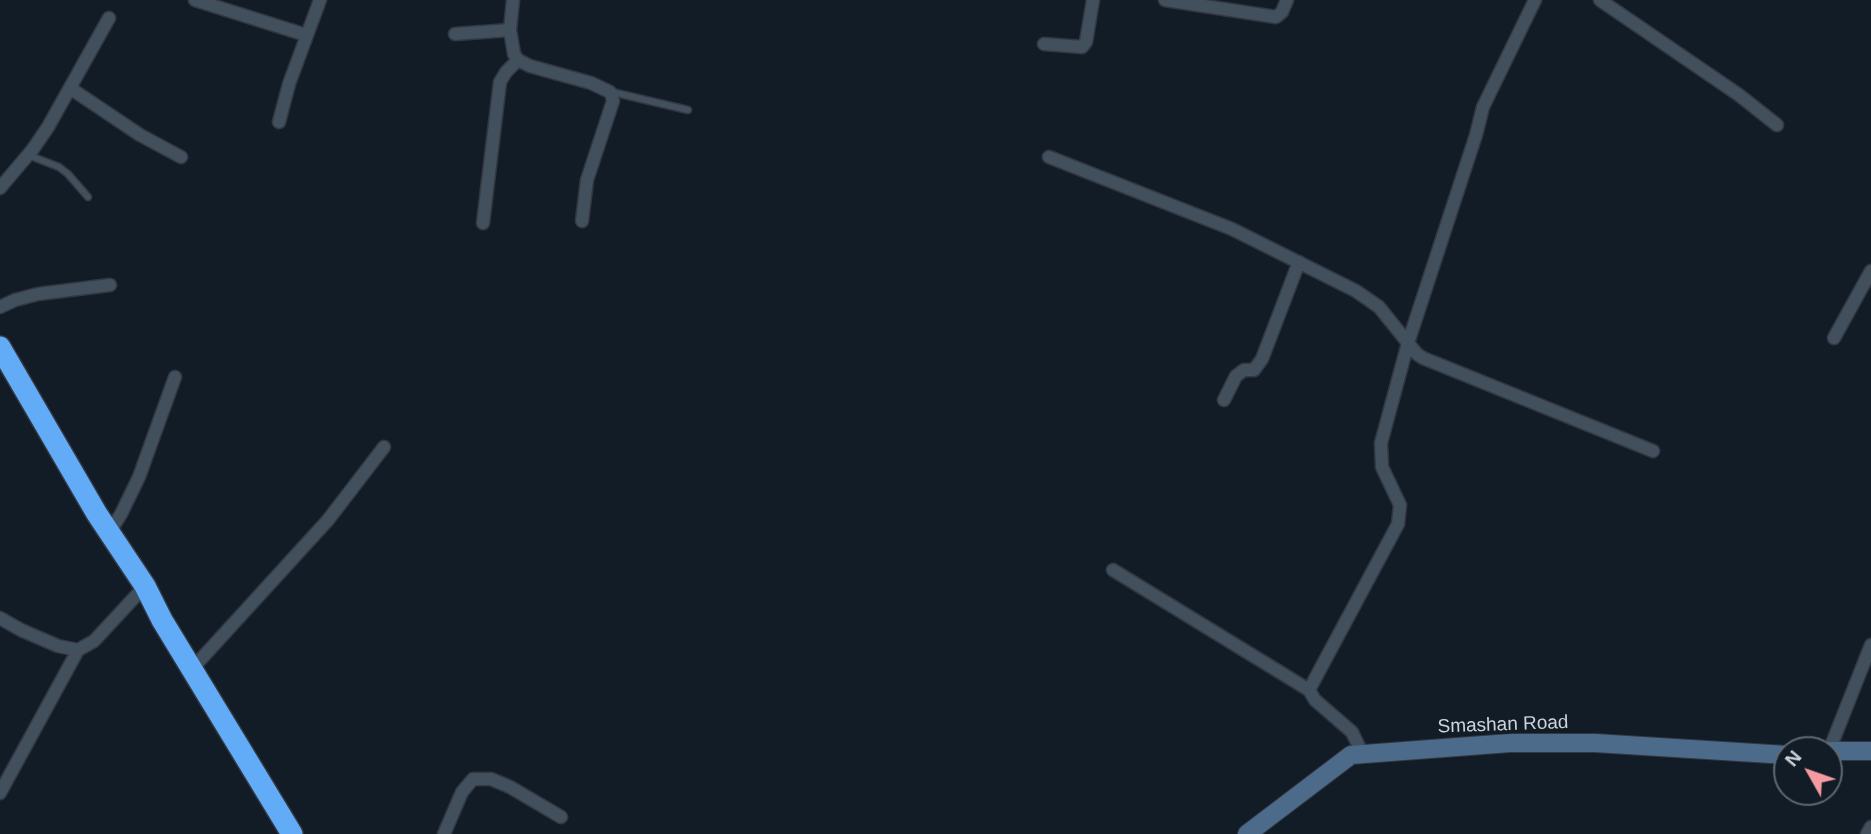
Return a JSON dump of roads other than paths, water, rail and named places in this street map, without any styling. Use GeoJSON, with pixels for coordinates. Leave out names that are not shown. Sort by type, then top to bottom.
{"type":"FeatureCollection","features":[{"type":"Feature","properties":{"kind":"highway"},"geometry":{"type":"LineString","coordinates":[[0,347],[108,533],[145,586],[162,620],[292,834]]}},
{"type":"Feature","properties":{"kind":"street"},"geometry":{"type":"LineString","coordinates":[[195,0],[306,35]]}},
{"type":"Feature","properties":{"kind":"street"},"geometry":{"type":"LineString","coordinates":[[279,122],[289,83],[320,0]]}},
{"type":"Feature","properties":{"kind":"street"},"geometry":{"type":"LineString","coordinates":[[513,0],[510,30],[514,54],[518,60],[530,66],[591,83],[610,92],[613,101],[591,166],[582,221]]}},
{"type":"Feature","properties":{"kind":"street"},"geometry":{"type":"LineString","coordinates":[[1044,44],[1082,47],[1086,43],[1093,0]]}},
{"type":"Feature","properties":{"kind":"street"},"geometry":{"type":"LineString","coordinates":[[1165,0],[1276,17],[1282,12],[1287,0]]}},
{"type":"Feature","properties":{"kind":"street"},"geometry":{"type":"LineString","coordinates":[[1309,690],[1398,524],[1400,505],[1382,467],[1381,443],[1408,343],[1483,107],[1535,0]]}},
{"type":"Feature","properties":{"kind":"street"},"geometry":{"type":"LineString","coordinates":[[1600,0],[1740,95],[1777,125]]}},
{"type":"Feature","properties":{"kind":"street"},"geometry":{"type":"LineString","coordinates":[[0,188],[28,155],[109,18]]}},
{"type":"Feature","properties":{"kind":"street"},"geometry":{"type":"LineString","coordinates":[[455,34],[510,30]]}},
{"type":"Feature","properties":{"kind":"street"},"geometry":{"type":"LineString","coordinates":[[483,223],[500,82],[518,60]]}},
{"type":"Feature","properties":{"kind":"street"},"geometry":{"type":"LineString","coordinates":[[70,88],[140,135],[181,157]]}},
{"type":"Feature","properties":{"kind":"street"},"geometry":{"type":"LineString","coordinates":[[1049,157],[1233,229],[1370,299],[1423,358],[1653,451]]}},
{"type":"Feature","properties":{"kind":"street"},"geometry":{"type":"LineString","coordinates":[[1224,400],[1236,376],[1244,370],[1254,370],[1262,359],[1299,262]]}},
{"type":"Feature","properties":{"kind":"street"},"geometry":{"type":"LineString","coordinates":[[1834,338],[1871,271]]}},
{"type":"Feature","properties":{"kind":"street"},"geometry":{"type":"LineString","coordinates":[[0,307],[38,294],[110,285]]}},
{"type":"Feature","properties":{"kind":"street"},"geometry":{"type":"LineString","coordinates":[[108,533],[121,514],[139,477],[175,377]]}},
{"type":"Feature","properties":{"kind":"street"},"geometry":{"type":"LineString","coordinates":[[192,669],[328,520],[384,447]]}},
{"type":"Feature","properties":{"kind":"street"},"geometry":{"type":"LineString","coordinates":[[1113,570],[1309,690],[1315,700],[1352,732],[1363,755]]}},
{"type":"Feature","properties":{"kind":"street"},"geometry":{"type":"LineString","coordinates":[[0,793],[78,650],[94,641],[145,586]]}},
{"type":"Feature","properties":{"kind":"street"},"geometry":{"type":"LineString","coordinates":[[0,618],[58,646],[78,650]]}},
{"type":"Feature","properties":{"kind":"street"},"geometry":{"type":"LineString","coordinates":[[1835,736],[1871,645]]}},
{"type":"Feature","properties":{"kind":"street","name":"Smashan Road"},"geometry":{"type":"LineString","coordinates":[[1247,834],[1351,755],[1510,743],[1595,743],[1773,754]]}},
{"type":"Feature","properties":{"kind":"street"},"geometry":{"type":"LineString","coordinates":[[1843,751],[1871,751]]}},
{"type":"Feature","properties":{"kind":"street"},"geometry":{"type":"LineString","coordinates":[[444,834],[461,792],[473,779],[491,779],[510,787],[561,817]]}},
{"type":"Feature","properties":{"kind":"street"},"geometry":{"type":"LineString","coordinates":[[1867,834],[1871,827]]}},
{"type":"Feature","properties":{"kind":"lane"},"geometry":{"type":"LineString","coordinates":[[610,92],[688,110]]}},
{"type":"Feature","properties":{"kind":"lane"},"geometry":{"type":"LineString","coordinates":[[28,155],[59,167],[88,197]]}}]}
